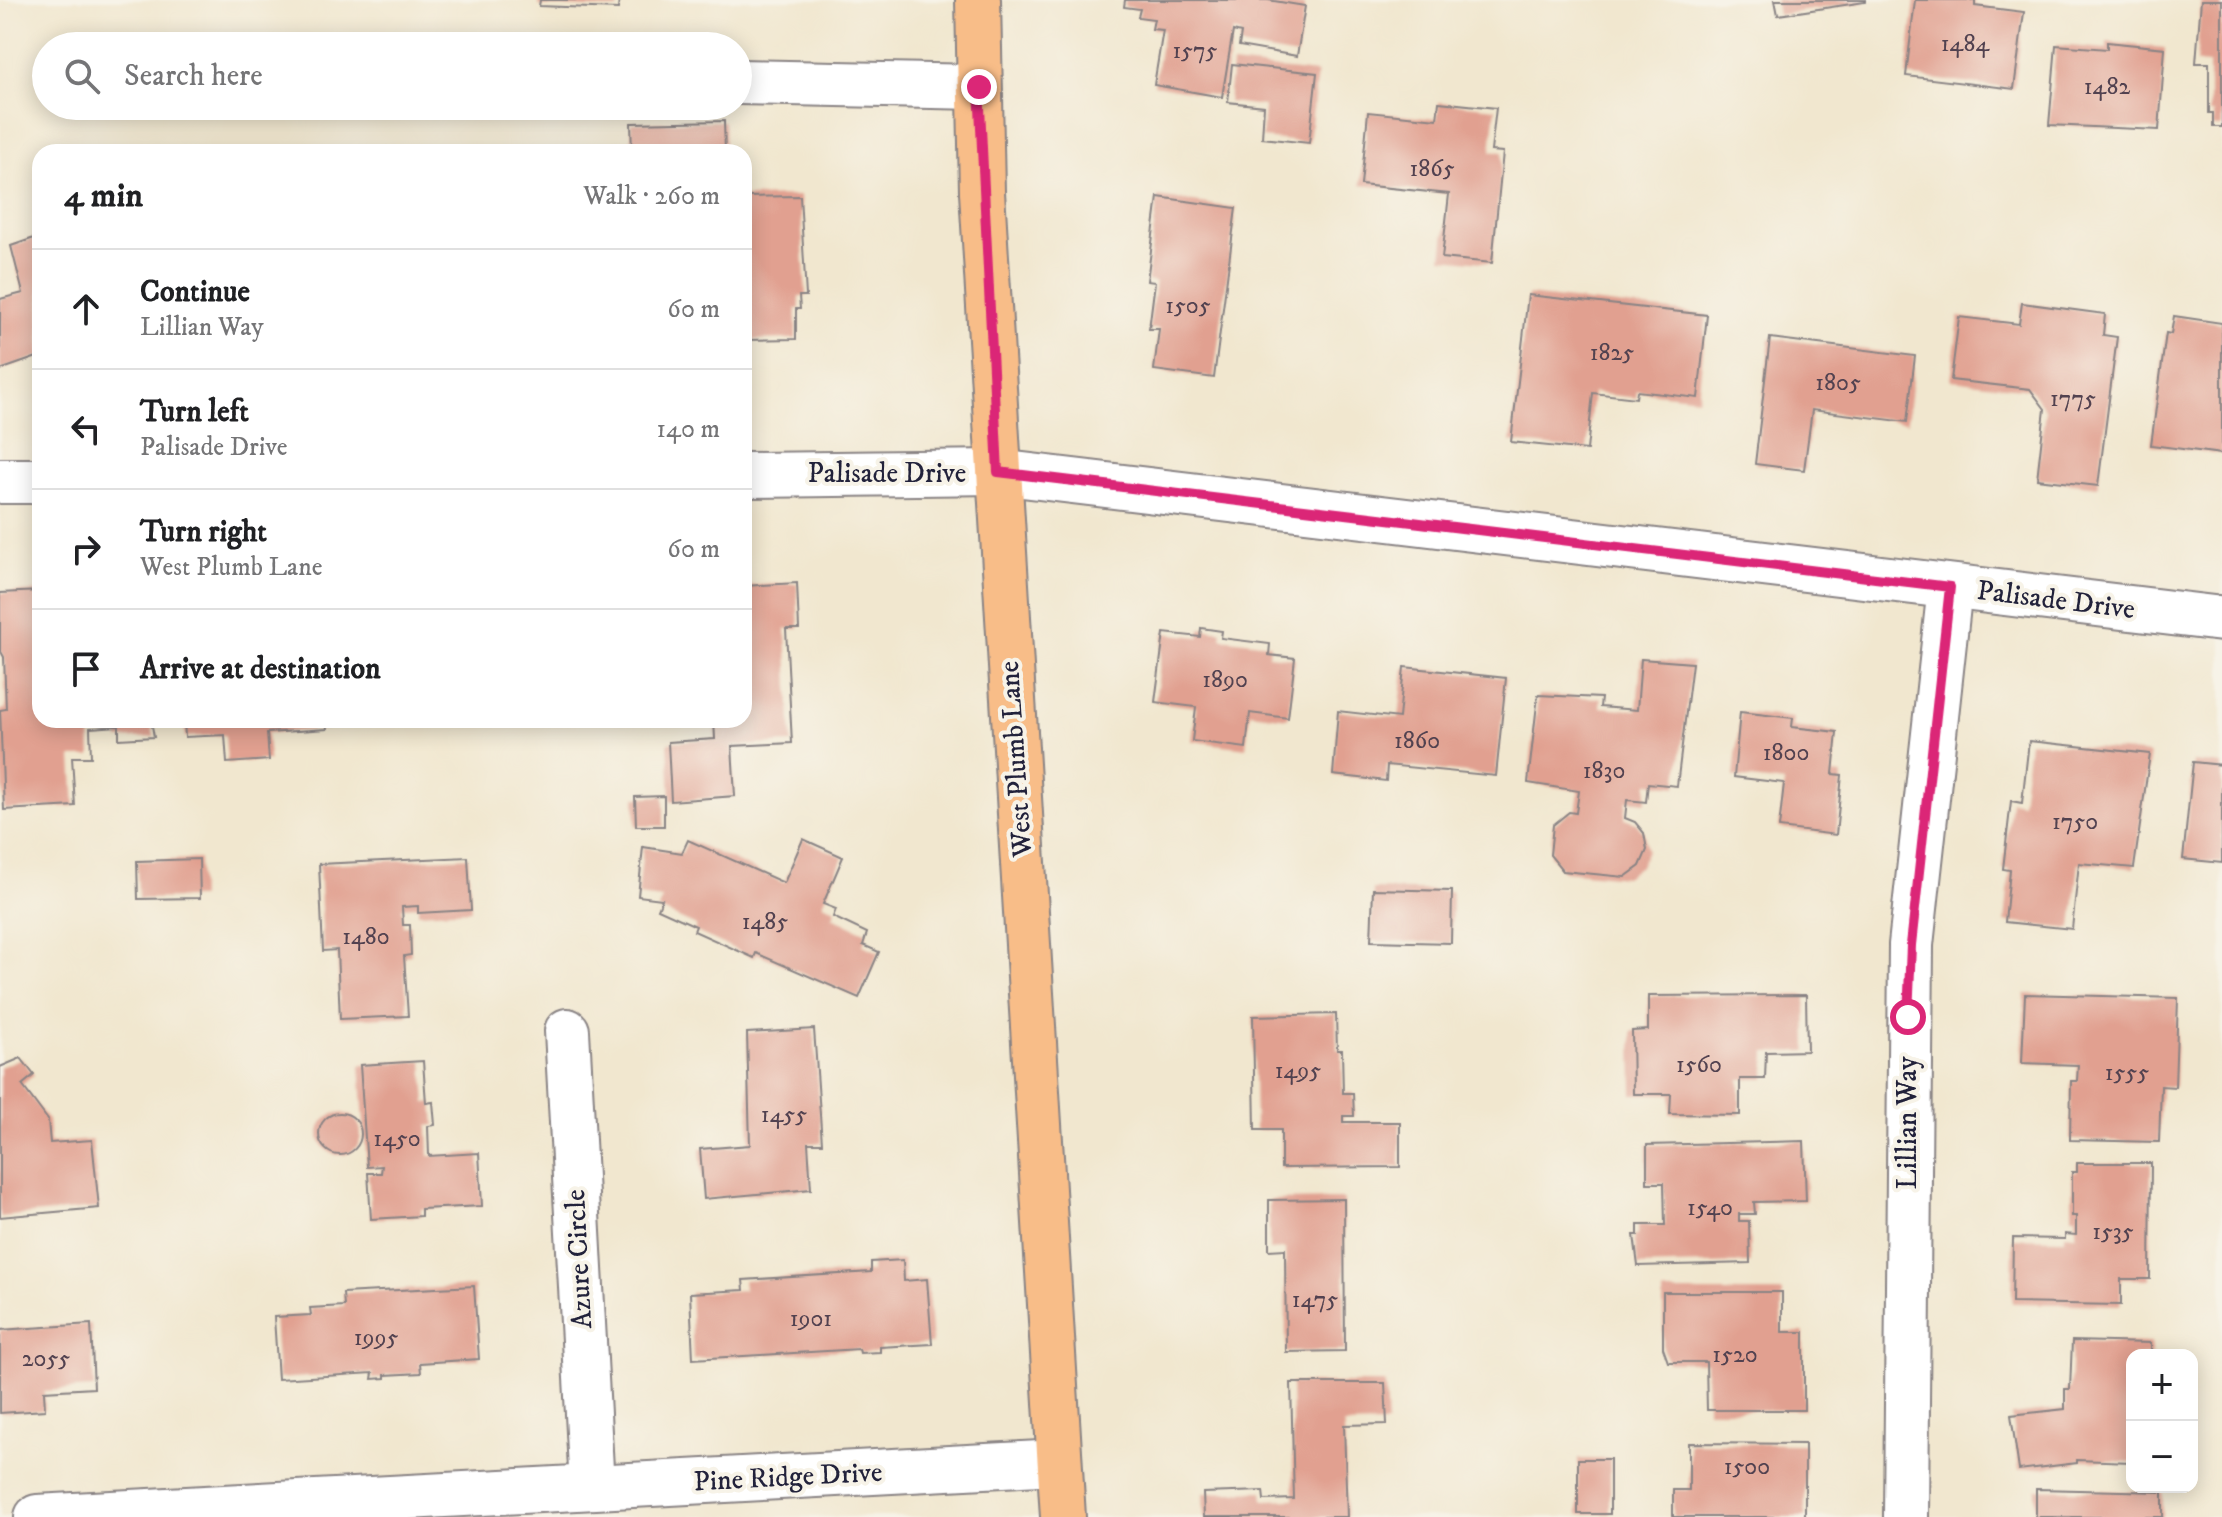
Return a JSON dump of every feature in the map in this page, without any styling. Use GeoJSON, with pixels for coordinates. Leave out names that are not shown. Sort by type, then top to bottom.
{"type":"FeatureCollection","features":[{"type":"Feature","properties":{"kind":"main road","name":"West Plumb Lane"},"geometry":{"type":"LineString","coordinates":[[978,0],[979,87],[998,472],[1063,1517]]}},
{"type":"Feature","properties":{"kind":"street"},"geometry":{"type":"LineString","coordinates":[[752,82],[979,87]]}},
{"type":"Feature","properties":{"kind":"street","name":"Palisade Drive"},"geometry":{"type":"LineString","coordinates":[[752,475],[998,472],[2222,619]]}},
{"type":"Feature","properties":{"kind":"street"},"geometry":{"type":"LineString","coordinates":[[0,481],[32,481]]}},
{"type":"Feature","properties":{"kind":"street","name":"Lillian Way"},"geometry":{"type":"LineString","coordinates":[[1906,1517],[1911,945],[1950,587]]}},
{"type":"Feature","properties":{"kind":"street","name":"Azure Circle"},"geometry":{"type":"LineString","coordinates":[[567,1031],[592,1487]]}},
{"type":"Feature","properties":{"kind":"street","name":"Pine Ridge Drive"},"geometry":{"type":"LineString","coordinates":[[37,1517],[1059,1462]]}},
{"type":"Feature","properties":{"kind":"building"},"geometry":{"type":"Polygon","coordinates":[[[540,0],[619,0],[618,9],[539,6],[540,0]]]}},
{"type":"Feature","properties":{"kind":"building"},"geometry":{"type":"Polygon","coordinates":[[[1125,0],[1268,0],[1305,6],[1297,56],[1239,46],[1241,33],[1233,31],[1222,97],[1154,85],[1163,30],[1152,29],[1154,19],[1138,17],[1140,9],[1124,7],[1125,0]]]}},
{"type":"Feature","properties":{"kind":"building"},"geometry":{"type":"Polygon","coordinates":[[[1775,0],[1865,0],[1865,2],[1778,15],[1775,0]]]}},
{"type":"Feature","properties":{"kind":"building"},"geometry":{"type":"Polygon","coordinates":[[[1915,0],[1975,0],[1975,6],[2024,12],[2014,89],[1906,76],[1915,0]]]}},
{"type":"Feature","properties":{"kind":"building"},"geometry":{"type":"Polygon","coordinates":[[[2201,0],[2222,0],[2222,127],[2213,127],[2213,113],[2209,113],[2209,63],[2196,63],[2201,0]]]}},
{"type":"Feature","properties":{"kind":"building"},"geometry":{"type":"Polygon","coordinates":[[[2107,42],[2165,48],[2159,130],[2049,125],[2056,45],[2107,49],[2107,42]]]}},
{"type":"Feature","properties":{"kind":"building"},"geometry":{"type":"Polygon","coordinates":[[[1232,64],[1317,73],[1309,143],[1262,138],[1264,106],[1228,102],[1232,64]]]}},
{"type":"Feature","properties":{"kind":"building"},"geometry":{"type":"Polygon","coordinates":[[[1439,102],[1496,108],[1491,151],[1503,152],[1492,263],[1442,258],[1449,194],[1361,185],[1368,112],[1437,119],[1439,102]]]}},
{"type":"Feature","properties":{"kind":"building"},"geometry":{"type":"Polygon","coordinates":[[[724,121],[725,144],[632,144],[631,123],[724,121]]]}},
{"type":"Feature","properties":{"kind":"building"},"geometry":{"type":"Polygon","coordinates":[[[800,196],[806,296],[799,296],[796,339],[752,340],[752,197],[800,196]]]}},
{"type":"Feature","properties":{"kind":"building"},"geometry":{"type":"Polygon","coordinates":[[[1158,197],[1236,208],[1214,378],[1154,370],[1159,329],[1149,329],[1155,282],[1147,281],[1158,197]]]}},
{"type":"Feature","properties":{"kind":"building"},"geometry":{"type":"Polygon","coordinates":[[[32,239],[32,359],[0,370],[0,299],[23,293],[11,246],[32,239]]]}},
{"type":"Feature","properties":{"kind":"building"},"geometry":{"type":"Polygon","coordinates":[[[1528,295],[1707,315],[1698,398],[1637,391],[1636,398],[1593,393],[1587,450],[1511,442],[1528,295]]]}},
{"type":"Feature","properties":{"kind":"building"},"geometry":{"type":"Polygon","coordinates":[[[2022,303],[2105,314],[2103,335],[2117,337],[2098,486],[2037,479],[2045,409],[2030,389],[1951,380],[1959,317],[2019,324],[2022,303]]]}},
{"type":"Feature","properties":{"kind":"building"},"geometry":{"type":"Polygon","coordinates":[[[2174,316],[2222,323],[2222,454],[2151,445],[2166,333],[2171,334],[2174,316]]]}},
{"type":"Feature","properties":{"kind":"building"},"geometry":{"type":"Polygon","coordinates":[[[1770,338],[1915,356],[1907,422],[1812,410],[1804,470],[1755,464],[1770,338]]]}},
{"type":"Feature","properties":{"kind":"building"},"geometry":{"type":"Polygon","coordinates":[[[797,583],[799,629],[786,629],[792,743],[732,746],[735,796],[671,801],[668,742],[715,739],[714,728],[752,728],[752,586],[797,583]]]}},
{"type":"Feature","properties":{"kind":"building"},"geometry":{"type":"Polygon","coordinates":[[[32,591],[32,728],[90,728],[91,757],[72,757],[75,806],[4,810],[0,710],[6,709],[4,657],[0,650],[0,593],[32,591]]]}},
{"type":"Feature","properties":{"kind":"building"},"geometry":{"type":"Polygon","coordinates":[[[1201,628],[1222,631],[1221,638],[1270,644],[1269,655],[1295,658],[1288,718],[1250,713],[1246,748],[1192,741],[1196,707],[1155,702],[1164,633],[1200,637],[1201,628]]]}},
{"type":"Feature","properties":{"kind":"building"},"geometry":{"type":"Polygon","coordinates":[[[1641,659],[1692,663],[1677,786],[1648,783],[1646,802],[1627,800],[1625,818],[1635,822],[1644,833],[1647,850],[1640,866],[1625,877],[1563,871],[1550,855],[1553,825],[1569,812],[1576,813],[1579,791],[1528,783],[1538,695],[1601,698],[1600,707],[1637,710],[1641,659]]]}},
{"type":"Feature","properties":{"kind":"building"},"geometry":{"type":"Polygon","coordinates":[[[1404,667],[1506,678],[1496,776],[1387,765],[1386,781],[1333,775],[1338,711],[1399,718],[1404,667]]]}},
{"type":"Feature","properties":{"kind":"building"},"geometry":{"type":"Polygon","coordinates":[[[1740,712],[1793,718],[1792,727],[1837,732],[1833,774],[1842,775],[1836,835],[1779,828],[1784,783],[1734,777],[1740,712]]]}},
{"type":"Feature","properties":{"kind":"building"},"geometry":{"type":"Polygon","coordinates":[[[119,728],[152,728],[154,737],[119,739],[119,728]]]}},
{"type":"Feature","properties":{"kind":"building"},"geometry":{"type":"Polygon","coordinates":[[[184,728],[327,729],[267,733],[269,760],[227,763],[225,735],[185,737],[184,728]]]}},
{"type":"Feature","properties":{"kind":"building"},"geometry":{"type":"Polygon","coordinates":[[[2029,741],[2150,754],[2134,868],[2079,863],[2072,929],[2005,922],[2010,870],[2003,869],[2011,801],[2022,803],[2029,741]]]}},
{"type":"Feature","properties":{"kind":"building"},"geometry":{"type":"Polygon","coordinates":[[[2193,762],[2222,765],[2222,863],[2183,859],[2193,762]]]}},
{"type":"Feature","properties":{"kind":"building"},"geometry":{"type":"Polygon","coordinates":[[[664,796],[664,826],[636,826],[635,797],[664,796]]]}},
{"type":"Feature","properties":{"kind":"building"},"geometry":{"type":"Polygon","coordinates":[[[803,839],[843,857],[823,904],[836,909],[833,917],[867,933],[863,945],[879,952],[859,998],[756,953],[754,958],[694,931],[696,926],[658,909],[662,899],[638,896],[643,847],[682,853],[688,840],[784,883],[803,839]]]}},
{"type":"Feature","properties":{"kind":"building"},"geometry":{"type":"Polygon","coordinates":[[[468,857],[471,910],[418,913],[418,906],[402,907],[403,925],[410,925],[411,955],[404,956],[408,1016],[340,1019],[337,950],[323,951],[319,864],[468,857]]]}},
{"type":"Feature","properties":{"kind":"building"},"geometry":{"type":"Polygon","coordinates":[[[199,859],[200,898],[138,899],[137,861],[199,859]]]}},
{"type":"Feature","properties":{"kind":"building"},"geometry":{"type":"Polygon","coordinates":[[[1373,889],[1452,891],[1451,943],[1371,941],[1373,889]]]}},
{"type":"Feature","properties":{"kind":"building"},"geometry":{"type":"Polygon","coordinates":[[[2025,994],[2178,998],[2175,1087],[2161,1086],[2159,1142],[2070,1140],[2071,1081],[2077,1081],[2078,1065],[2022,1063],[2025,994]]]}},
{"type":"Feature","properties":{"kind":"building"},"geometry":{"type":"Polygon","coordinates":[[[1806,995],[1807,1051],[1766,1052],[1765,1079],[1740,1079],[1740,1115],[1670,1114],[1671,1094],[1633,1094],[1632,1031],[1648,1030],[1648,996],[1806,995]]]}},
{"type":"Feature","properties":{"kind":"building"},"geometry":{"type":"Polygon","coordinates":[[[1336,1014],[1337,1050],[1342,1050],[1343,1093],[1353,1093],[1354,1116],[1343,1116],[1343,1122],[1400,1122],[1400,1167],[1281,1168],[1281,1130],[1255,1130],[1253,1016],[1336,1014]]]}},
{"type":"Feature","properties":{"kind":"building"},"geometry":{"type":"Polygon","coordinates":[[[814,1029],[822,1143],[808,1143],[811,1189],[704,1199],[700,1149],[750,1145],[747,1033],[814,1029]]]}},
{"type":"Feature","properties":{"kind":"building"},"geometry":{"type":"Polygon","coordinates":[[[21,1058],[34,1075],[22,1085],[48,1120],[50,1143],[92,1140],[99,1208],[0,1217],[0,1067],[21,1058]]]}},
{"type":"Feature","properties":{"kind":"building"},"geometry":{"type":"Polygon","coordinates":[[[423,1061],[426,1103],[433,1102],[435,1125],[428,1126],[429,1156],[479,1153],[482,1206],[421,1209],[421,1216],[371,1219],[368,1173],[381,1173],[382,1166],[367,1167],[360,1065],[423,1061]]]}},
{"type":"Feature","properties":{"kind":"building"},"geometry":{"type":"Polygon","coordinates":[[[340,1113],[355,1119],[361,1134],[355,1149],[340,1155],[325,1149],[319,1134],[325,1119],[340,1113]]]}},
{"type":"Feature","properties":{"kind":"building"},"geometry":{"type":"Polygon","coordinates":[[[1804,1141],[1806,1201],[1754,1202],[1755,1214],[1739,1214],[1739,1221],[1749,1221],[1750,1263],[1638,1266],[1634,1235],[1638,1235],[1638,1225],[1665,1225],[1664,1183],[1647,1183],[1647,1145],[1804,1141]]]}},
{"type":"Feature","properties":{"kind":"building"},"geometry":{"type":"Polygon","coordinates":[[[2077,1163],[2151,1163],[2150,1279],[2121,1279],[2121,1305],[2012,1303],[2013,1238],[2065,1239],[2065,1234],[2076,1235],[2076,1216],[2072,1216],[2072,1172],[2077,1172],[2077,1163]]]}},
{"type":"Feature","properties":{"kind":"building"},"geometry":{"type":"Polygon","coordinates":[[[1344,1199],[1345,1351],[1286,1352],[1285,1249],[1269,1250],[1269,1200],[1344,1199]]]}},
{"type":"Feature","properties":{"kind":"building"},"geometry":{"type":"Polygon","coordinates":[[[903,1260],[904,1281],[927,1279],[932,1344],[880,1347],[880,1352],[860,1353],[859,1349],[693,1359],[690,1293],[744,1290],[743,1280],[871,1272],[871,1262],[903,1260]]]}},
{"type":"Feature","properties":{"kind":"building"},"geometry":{"type":"Polygon","coordinates":[[[474,1286],[479,1359],[420,1363],[421,1373],[385,1375],[385,1378],[372,1379],[373,1373],[278,1379],[274,1317],[311,1315],[310,1308],[344,1306],[343,1293],[474,1286]]]}},
{"type":"Feature","properties":{"kind":"building"},"geometry":{"type":"Polygon","coordinates":[[[1663,1292],[1782,1292],[1782,1332],[1804,1332],[1804,1410],[1707,1410],[1706,1362],[1668,1362],[1663,1348],[1663,1292]]]}},
{"type":"Feature","properties":{"kind":"building"},"geometry":{"type":"Polygon","coordinates":[[[91,1324],[94,1388],[44,1391],[45,1410],[0,1413],[0,1330],[91,1324]]]}},
{"type":"Feature","properties":{"kind":"building"},"geometry":{"type":"Polygon","coordinates":[[[2072,1341],[2151,1343],[2151,1349],[2126,1349],[2126,1462],[2077,1460],[2077,1463],[2019,1470],[2011,1415],[2065,1409],[2065,1389],[2070,1389],[2072,1341]]]}},
{"type":"Feature","properties":{"kind":"building"},"geometry":{"type":"Polygon","coordinates":[[[1291,1383],[1385,1383],[1387,1424],[1344,1425],[1347,1517],[1204,1517],[1203,1493],[1263,1491],[1264,1500],[1294,1499],[1291,1383]]]}},
{"type":"Feature","properties":{"kind":"building"},"geometry":{"type":"Polygon","coordinates":[[[1689,1443],[1805,1444],[1805,1517],[1673,1517],[1673,1490],[1689,1490],[1689,1443]]]}},
{"type":"Feature","properties":{"kind":"building"},"geometry":{"type":"Polygon","coordinates":[[[1578,1459],[1610,1459],[1610,1514],[1578,1514],[1578,1459]]]}},
{"type":"Feature","properties":{"kind":"building"},"geometry":{"type":"Polygon","coordinates":[[[2036,1489],[2163,1493],[2163,1517],[2036,1517],[2036,1489]]]}},
{"type":"Feature","properties":{"kind":"route"},"geometry":{"type":"LineString","coordinates":[[979,87],[998,472],[1080,485],[1950,587],[1911,945],[1908,1017]]}}]}
